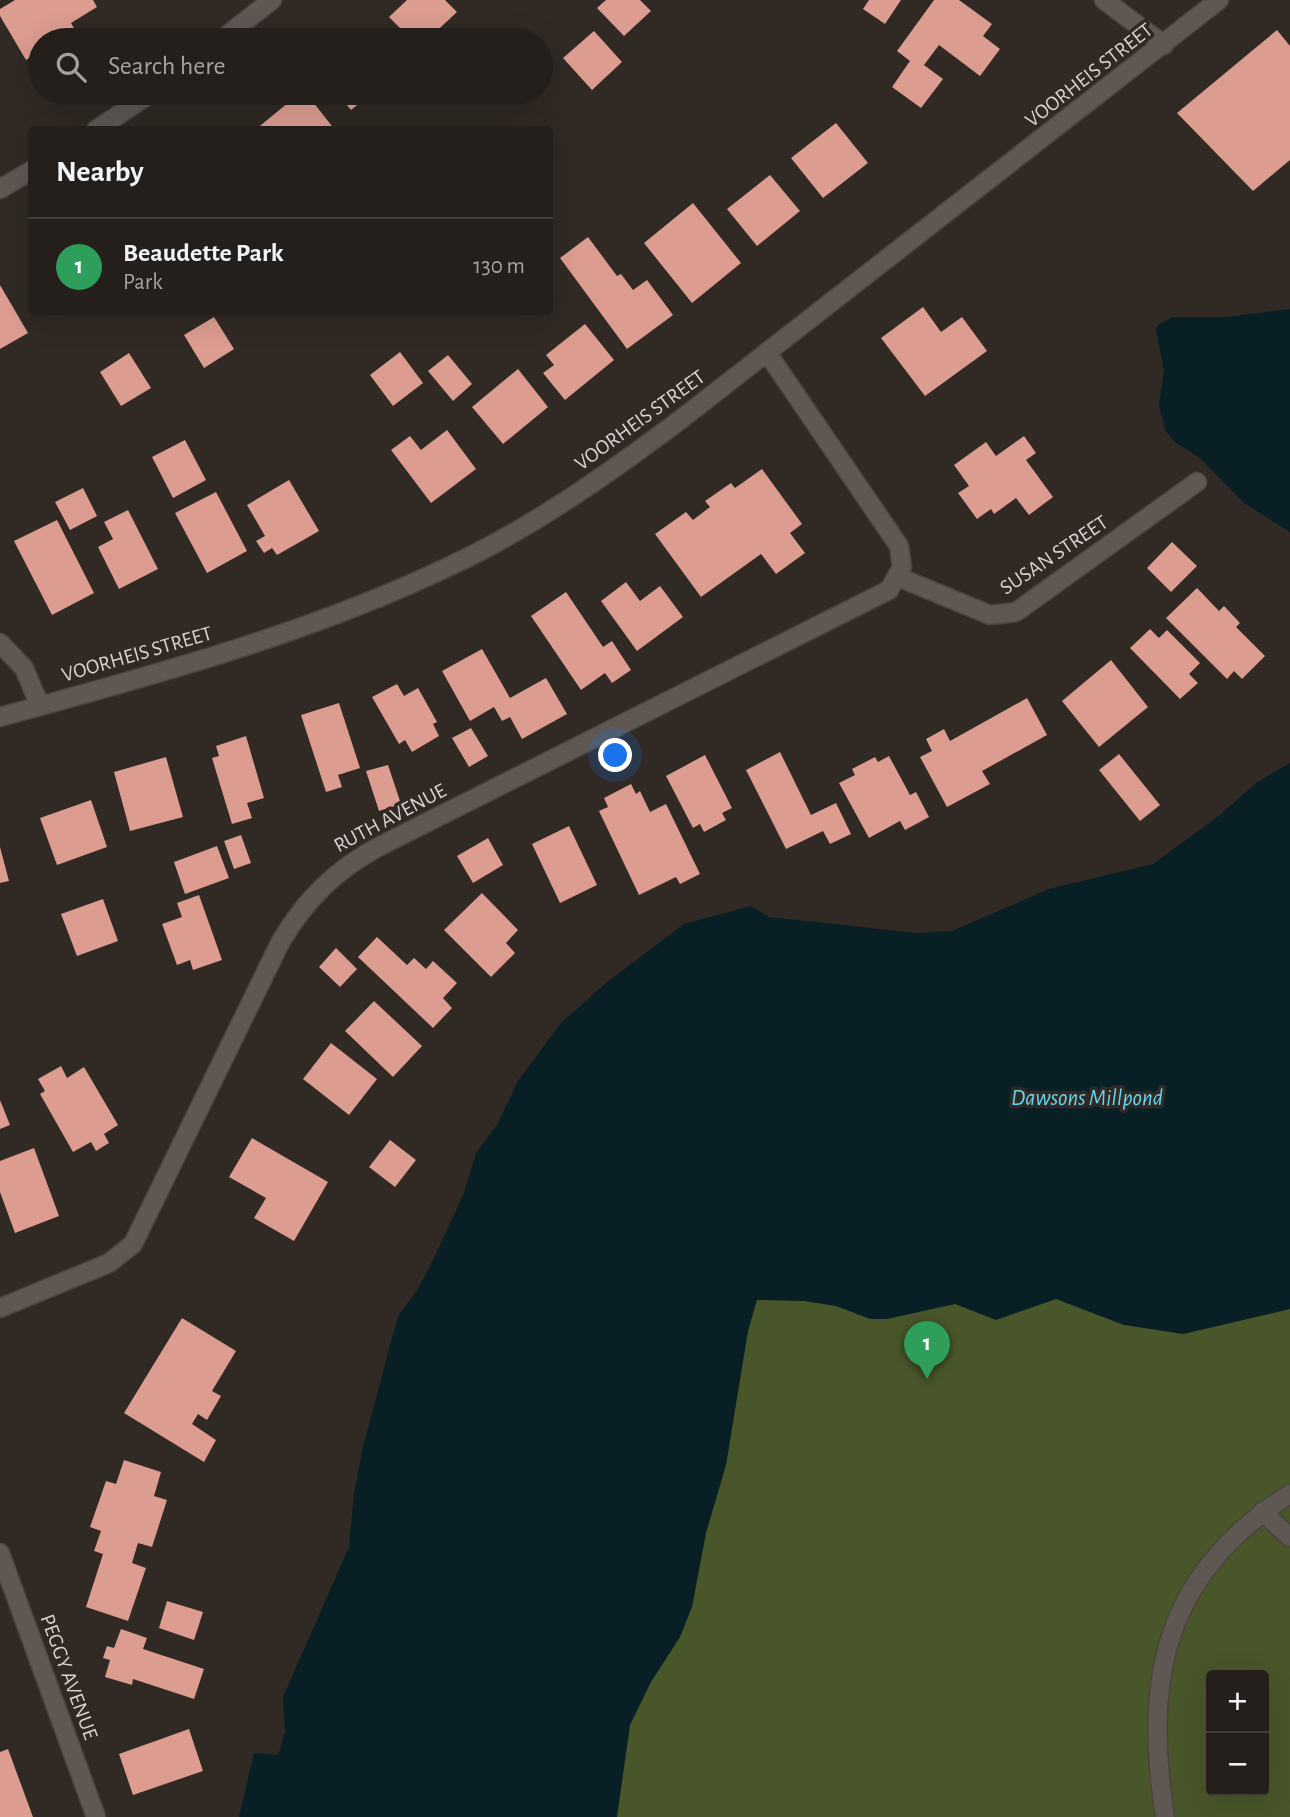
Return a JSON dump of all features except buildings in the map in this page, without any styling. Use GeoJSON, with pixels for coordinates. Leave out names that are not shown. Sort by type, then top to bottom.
{"type":"FeatureCollection","features":[{"type":"Feature","properties":{"kind":"street"},"geometry":{"type":"LineString","coordinates":[[236,28],[272,0]]}},
{"type":"Feature","properties":{"kind":"street"},"geometry":{"type":"LineString","coordinates":[[1104,0],[1164,45]]}},
{"type":"Feature","properties":{"kind":"street","name":"VOORHEIS STREET"},"geometry":{"type":"LineString","coordinates":[[0,717],[303,626],[455,564],[590,485],[768,354],[1219,0]]}},
{"type":"Feature","properties":{"kind":"street"},"geometry":{"type":"LineString","coordinates":[[102,126],[133,105]]}},
{"type":"Feature","properties":{"kind":"street"},"geometry":{"type":"LineString","coordinates":[[0,189],[28,172]]}},
{"type":"Feature","properties":{"kind":"street"},"geometry":{"type":"LineString","coordinates":[[768,354],[893,534],[902,557],[898,577]]}},
{"type":"Feature","properties":{"kind":"street","name":"SUSAN STREET"},"geometry":{"type":"LineString","coordinates":[[898,577],[990,615],[1016,612],[1197,482]]}},
{"type":"Feature","properties":{"kind":"street","name":"RUTH AVENUE"},"geometry":{"type":"LineString","coordinates":[[0,1308],[109,1263],[133,1244],[281,941],[309,900],[336,873],[378,847],[876,599],[889,590],[898,577]]}},
{"type":"Feature","properties":{"kind":"street"},"geometry":{"type":"LineString","coordinates":[[0,643],[24,668],[40,706]]}},
{"type":"Feature","properties":{"kind":"street"},"geometry":{"type":"LineString","coordinates":[[1166,1817],[1159,1755],[1160,1709],[1163,1669],[1172,1629],[1184,1600],[1200,1574],[1232,1537],[1262,1512],[1290,1494]]}},
{"type":"Feature","properties":{"kind":"street"},"geometry":{"type":"LineString","coordinates":[[1262,1512],[1290,1537]]}},
{"type":"Feature","properties":{"kind":"street","name":"PEGGY AVENUE"},"geometry":{"type":"LineString","coordinates":[[0,1553],[96,1817]]}},
{"type":"Feature","properties":{"kind":"green space"},"geometry":{"type":"Polygon","coordinates":[[[1290,986],[1290,1817],[256,1817],[634,1224],[1290,986]]]}},
{"type":"Feature","properties":{"kind":"water"},"geometry":{"type":"Polygon","coordinates":[[[1290,309],[1290,532],[1244,503],[1200,458],[1175,442],[1165,430],[1159,405],[1164,370],[1156,330],[1158,325],[1173,317],[1227,317],[1290,309]]]}},
{"type":"Feature","properties":{"kind":"water","name":"Dawsons Millpond"},"geometry":{"type":"Polygon","coordinates":[[[1290,763],[1290,1309],[1183,1334],[1124,1325],[1056,1299],[996,1320],[955,1304],[887,1319],[870,1319],[836,1306],[804,1301],[757,1300],[748,1331],[726,1465],[706,1533],[692,1607],[680,1637],[651,1682],[630,1725],[617,1817],[239,1817],[254,1753],[278,1755],[285,1732],[283,1697],[349,1547],[354,1493],[363,1447],[398,1316],[418,1289],[435,1256],[464,1193],[476,1153],[497,1125],[518,1081],[561,1023],[606,983],[684,924],[751,906],[769,917],[916,933],[952,931],[1049,889],[1153,864],[1220,815],[1256,783],[1290,763]]]}},
{"type":"Feature","properties":{"kind":"place","name":"Beaudette Park"},"geometry":{"type":"Point","coordinates":[927,1379]}}]}
